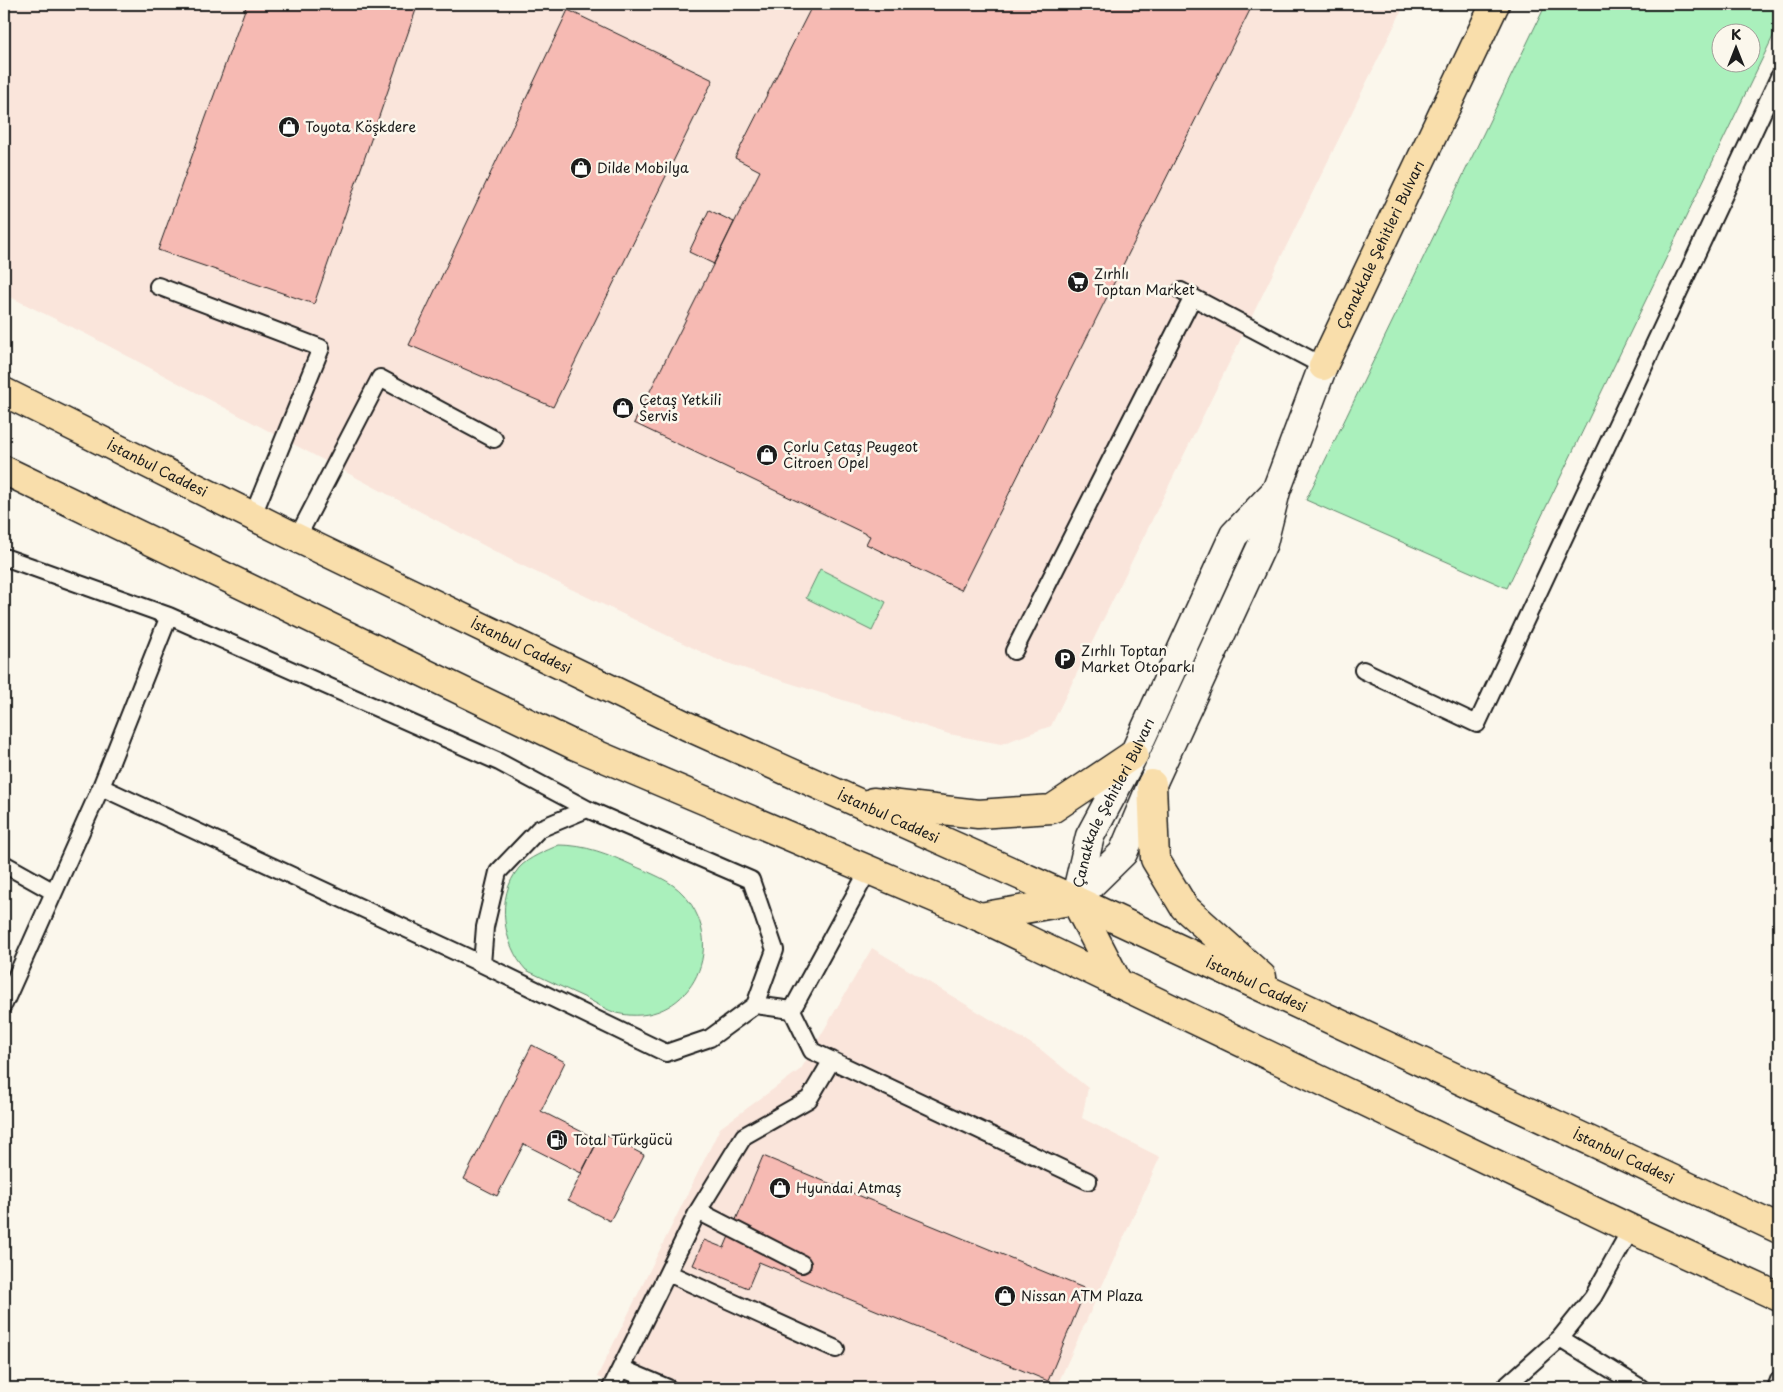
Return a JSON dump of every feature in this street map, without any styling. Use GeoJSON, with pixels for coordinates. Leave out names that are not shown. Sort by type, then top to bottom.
{"type":"FeatureCollection","features":[{"type":"Feature","properties":{"kind":"main road","name":"Çanakkale Şehitleri Bulvarı"},"geometry":{"type":"LineString","coordinates":[[1076,900],[1123,853],[1152,784],[1263,543],[1276,491],[1323,366],[1495,4]]}},
{"type":"Feature","properties":{"kind":"main road","name":"İstanbul Caddesi"},"geometry":{"type":"LineString","coordinates":[[4,392],[297,538],[687,726],[846,799],[1076,900],[1779,1229]]}},
{"type":"Feature","properties":{"kind":"main road"},"geometry":{"type":"LineString","coordinates":[[4,470],[574,745],[980,917],[1631,1229],[1779,1297]]}},
{"type":"Feature","properties":{"kind":"main road","name":"Çanakkale Şehitleri Bulvarı"},"geometry":{"type":"LineString","coordinates":[[1076,900],[1090,836],[1134,754],[1234,535],[1276,491]]}},
{"type":"Feature","properties":{"kind":"main road"},"geometry":{"type":"LineString","coordinates":[[846,799],[978,814],[1052,809],[1134,754]]}},
{"type":"Feature","properties":{"kind":"main road"},"geometry":{"type":"LineString","coordinates":[[1152,784],[1156,859],[1184,907],[1283,996]]}},
{"type":"Feature","properties":{"kind":"main road"},"geometry":{"type":"LineString","coordinates":[[980,917],[1076,900],[1118,983]]}},
{"type":"Feature","properties":{"kind":"lane"},"geometry":{"type":"LineString","coordinates":[[1363,670],[1477,724],[1779,77]]}},
{"type":"Feature","properties":{"kind":"lane"},"geometry":{"type":"LineString","coordinates":[[158,286],[321,348],[253,515]]}},
{"type":"Feature","properties":{"kind":"lane"},"geometry":{"type":"LineString","coordinates":[[1014,651],[1187,294],[1323,366]]}},
{"type":"Feature","properties":{"kind":"lane"},"geometry":{"type":"LineString","coordinates":[[297,538],[380,378],[494,439]]}},
{"type":"Feature","properties":{"kind":"lane"},"geometry":{"type":"LineString","coordinates":[[4,557],[169,616],[499,762],[587,809],[751,880],[775,950],[755,1004],[710,1038],[666,1053],[482,964],[101,788]]}},
{"type":"Feature","properties":{"kind":"lane"},"geometry":{"type":"LineString","coordinates":[[4,1004],[101,788],[169,616]]}},
{"type":"Feature","properties":{"kind":"lane"},"geometry":{"type":"LineString","coordinates":[[482,964],[485,927],[498,872],[538,830],[587,809]]}},
{"type":"Feature","properties":{"kind":"lane"},"geometry":{"type":"LineString","coordinates":[[4,864],[54,892]]}},
{"type":"Feature","properties":{"kind":"lane"},"geometry":{"type":"LineString","coordinates":[[792,1010],[868,871]]}},
{"type":"Feature","properties":{"kind":"lane"},"geometry":{"type":"LineString","coordinates":[[755,1004],[792,1010]]}},
{"type":"Feature","properties":{"kind":"lane"},"geometry":{"type":"LineString","coordinates":[[792,1010],[812,1051],[1088,1181]]}},
{"type":"Feature","properties":{"kind":"lane"},"geometry":{"type":"LineString","coordinates":[[611,1388],[698,1211],[744,1136],[809,1099],[832,1060]]}},
{"type":"Feature","properties":{"kind":"lane"},"geometry":{"type":"LineString","coordinates":[[698,1211],[802,1264]]}},
{"type":"Feature","properties":{"kind":"lane"},"geometry":{"type":"LineString","coordinates":[[1504,1388],[1560,1338],[1593,1297],[1631,1229]]}},
{"type":"Feature","properties":{"kind":"lane"},"geometry":{"type":"LineString","coordinates":[[668,1273],[836,1349]]}},
{"type":"Feature","properties":{"kind":"lane"},"geometry":{"type":"LineString","coordinates":[[1560,1338],[1641,1388]]}},
{"type":"Feature","properties":{"kind":"lane"},"geometry":{"type":"LineString","coordinates":[[621,1368],[668,1388]]}},
{"type":"Feature","properties":{"kind":"lane"},"geometry":{"type":"LineString","coordinates":[[1776,1388],[1779,1380]]}},
{"type":"Feature","properties":{"kind":"shaded area"},"geometry":{"type":"Polygon","coordinates":[[[4,4],[1405,4],[1051,726],[1001,744],[949,734],[718,660],[515,562],[88,335],[4,294],[4,4]]]}},
{"type":"Feature","properties":{"kind":"shaded area"},"geometry":{"type":"Polygon","coordinates":[[[872,948],[1040,1049],[1088,1088],[1082,1118],[1160,1157],[1056,1388],[622,1388],[597,1377],[720,1128],[801,1069],[872,948]]]}},
{"type":"Feature","properties":{"kind":"green space"},"geometry":{"type":"Polygon","coordinates":[[[1546,4],[1779,4],[1779,24],[1760,63],[1760,22],[1710,22],[1710,72],[1756,72],[1507,588],[1306,500],[1546,4]]]}},
{"type":"Feature","properties":{"kind":"green space"},"geometry":{"type":"Polygon","coordinates":[[[820,569],[886,602],[872,631],[806,598],[820,569]]]}},
{"type":"Feature","properties":{"kind":"green space"},"geometry":{"type":"Polygon","coordinates":[[[559,845],[588,848],[614,857],[660,877],[684,895],[697,916],[703,938],[702,960],[694,980],[681,997],[663,1009],[641,1015],[616,1013],[526,970],[518,960],[507,934],[505,906],[507,893],[511,880],[523,864],[559,845]]]}},
{"type":"Feature","properties":{"kind":"building","name":"Toyota Köşkdere"},"geometry":{"type":"Polygon","coordinates":[[[247,4],[418,4],[314,304],[158,250],[247,4]]]}},
{"type":"Feature","properties":{"kind":"building"},"geometry":{"type":"Polygon","coordinates":[[[813,4],[1253,4],[961,590],[866,544],[870,536],[634,423],[760,171],[735,158],[813,4]]]}},
{"type":"Feature","properties":{"kind":"building","name":"Dilde Mobilya"},"geometry":{"type":"Polygon","coordinates":[[[568,10],[713,80],[553,407],[409,345],[568,10]]]}},
{"type":"Feature","properties":{"kind":"building"},"geometry":{"type":"Polygon","coordinates":[[[709,210],[734,222],[714,264],[689,252],[709,210]]]}},
{"type":"Feature","properties":{"kind":"building"},"geometry":{"type":"Polygon","coordinates":[[[532,1045],[565,1062],[541,1111],[598,1140],[581,1173],[524,1144],[497,1196],[464,1179],[532,1045]]]}},
{"type":"Feature","properties":{"kind":"building"},"geometry":{"type":"Polygon","coordinates":[[[602,1133],[644,1155],[610,1221],[568,1200],[602,1133]]]}},
{"type":"Feature","properties":{"kind":"building"},"geometry":{"type":"Polygon","coordinates":[[[763,1156],[1086,1289],[1048,1381],[759,1262],[748,1288],[693,1265],[704,1240],[724,1248],[763,1156]]]}},
{"type":"Feature","properties":{"kind":"place","name":"Toyota Köşkdere"},"geometry":{"type":"Point","coordinates":[289,127]}},
{"type":"Feature","properties":{"kind":"place","name":"Dilde Mobilya"},"geometry":{"type":"Point","coordinates":[581,168]}},
{"type":"Feature","properties":{"kind":"place","name":"Zırhlı Toptan Market"},"geometry":{"type":"Point","coordinates":[1078,282]}},
{"type":"Feature","properties":{"kind":"place","name":"Çetaş Yetkili Servis"},"geometry":{"type":"Point","coordinates":[623,408]}},
{"type":"Feature","properties":{"kind":"place","name":"Çorlu Çetaş Peugeot Citroen Opel"},"geometry":{"type":"Point","coordinates":[767,455]}},
{"type":"Feature","properties":{"kind":"place","name":"Zırhlı Toptan Market Otoparkı"},"geometry":{"type":"Point","coordinates":[1065,659]}},
{"type":"Feature","properties":{"kind":"place","name":"Total Türkgücü"},"geometry":{"type":"Point","coordinates":[557,1140]}},
{"type":"Feature","properties":{"kind":"place","name":"Hyundai Atmaş"},"geometry":{"type":"Point","coordinates":[780,1188]}},
{"type":"Feature","properties":{"kind":"place","name":"Nissan ATM Plaza"},"geometry":{"type":"Point","coordinates":[1005,1296]}}]}
